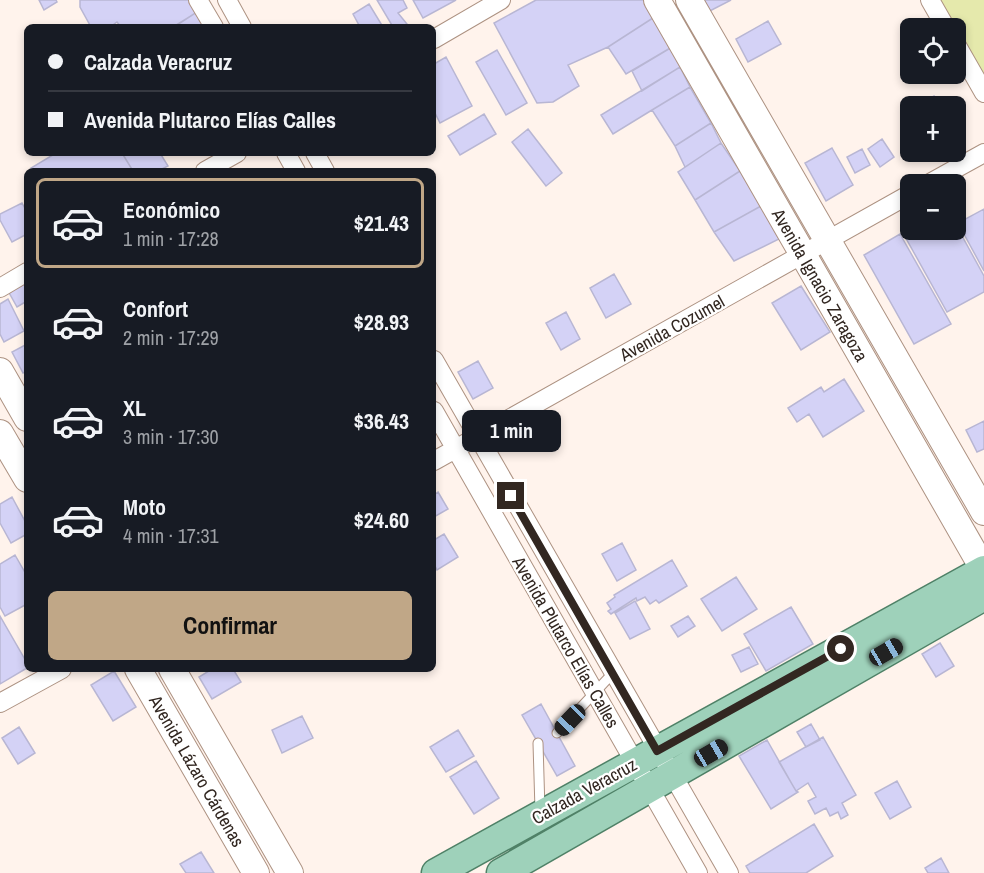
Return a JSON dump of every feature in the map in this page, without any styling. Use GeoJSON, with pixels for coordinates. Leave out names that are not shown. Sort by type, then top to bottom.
{"type":"FeatureCollection","features":[{"type":"Feature","properties":{"kind":"main road","name":"Calzada Veracruz"},"geometry":{"type":"LineString","coordinates":[[436,873],[984,570]]}},
{"type":"Feature","properties":{"kind":"main road","name":"Calzada Veracruz"},"geometry":{"type":"LineString","coordinates":[[501,873],[984,596]]}},
{"type":"Feature","properties":{"kind":"street"},"geometry":{"type":"LineString","coordinates":[[198,0],[212,24]]}},
{"type":"Feature","properties":{"kind":"street"},"geometry":{"type":"LineString","coordinates":[[227,0],[241,24]]}},
{"type":"Feature","properties":{"kind":"street"},"geometry":{"type":"LineString","coordinates":[[436,38],[501,0]]}},
{"type":"Feature","properties":{"kind":"street","name":"Avenida Ignacio Zaragoza"},"geometry":{"type":"LineString","coordinates":[[657,0],[984,570]]}},
{"type":"Feature","properties":{"kind":"street","name":"Avenida Ignacio Zaragoza"},"geometry":{"type":"LineString","coordinates":[[689,0],[984,512]]}},
{"type":"Feature","properties":{"kind":"street"},"geometry":{"type":"LineString","coordinates":[[930,0],[940,18]]}},
{"type":"Feature","properties":{"kind":"street"},"geometry":{"type":"LineString","coordinates":[[966,62],[984,93]]}},
{"type":"Feature","properties":{"kind":"street"},"geometry":{"type":"LineString","coordinates":[[946,174],[984,153]]}},
{"type":"Feature","properties":{"kind":"street"},"geometry":{"type":"LineString","coordinates":[[210,168],[232,156]]}},
{"type":"Feature","properties":{"kind":"street","name":"Avenida Cozumel"},"geometry":{"type":"LineString","coordinates":[[436,460],[900,201]]}},
{"type":"Feature","properties":{"kind":"street"},"geometry":{"type":"LineString","coordinates":[[0,288],[24,274]]}},
{"type":"Feature","properties":{"kind":"street","name":"Avenida Plutarco Elías Calles"},"geometry":{"type":"LineString","coordinates":[[436,364],[613,673],[646,757],[661,782],[698,873]]}},
{"type":"Feature","properties":{"kind":"street"},"geometry":{"type":"LineString","coordinates":[[0,371],[24,413]]}},
{"type":"Feature","properties":{"kind":"street","name":"Avenida Plutarco Elías Calles"},"geometry":{"type":"LineString","coordinates":[[436,415],[595,693],[646,757],[661,782],[729,873]]}},
{"type":"Feature","properties":{"kind":"street"},"geometry":{"type":"LineString","coordinates":[[0,433],[24,474]]}},
{"type":"Feature","properties":{"kind":"street"},"geometry":{"type":"LineString","coordinates":[[0,704],[57,672]]}},
{"type":"Feature","properties":{"kind":"street","name":"Avenida Lázaro Cárdenas"},"geometry":{"type":"LineString","coordinates":[[140,672],[256,873]]}},
{"type":"Feature","properties":{"kind":"street","name":"Avenida Lázaro Cárdenas"},"geometry":{"type":"LineString","coordinates":[[174,672],[290,873]]}},
{"type":"Feature","properties":{"kind":"lane"},"geometry":{"type":"LineString","coordinates":[[557,733],[613,673]]}},
{"type":"Feature","properties":{"kind":"lane"},"geometry":{"type":"LineString","coordinates":[[538,743],[540,815]]}},
{"type":"Feature","properties":{"kind":"green space"},"geometry":{"type":"Polygon","coordinates":[[[938,0],[984,0],[984,79],[966,48],[966,18],[948,18],[938,0]]]}},
{"type":"Feature","properties":{"kind":"building"},"geometry":{"type":"Polygon","coordinates":[[[39,0],[56,0],[57,2],[44,10],[39,0]]]}},
{"type":"Feature","properties":{"kind":"building"},"geometry":{"type":"Polygon","coordinates":[[[80,0],[190,0],[197,12],[179,24],[119,24],[117,22],[89,24],[80,7],[80,0]]]}},
{"type":"Feature","properties":{"kind":"building"},"geometry":{"type":"Polygon","coordinates":[[[377,0],[403,0],[407,8],[398,13],[407,24],[391,24],[377,0]]]}},
{"type":"Feature","properties":{"kind":"building"},"geometry":{"type":"Polygon","coordinates":[[[413,0],[456,0],[423,18],[413,0]]]}},
{"type":"Feature","properties":{"kind":"building"},"geometry":{"type":"Polygon","coordinates":[[[536,0],[648,0],[656,16],[608,47],[568,65],[579,86],[553,102],[537,103],[494,23],[536,0]]]}},
{"type":"Feature","properties":{"kind":"building"},"geometry":{"type":"Polygon","coordinates":[[[694,0],[731,0],[702,15],[694,0]]]}},
{"type":"Feature","properties":{"kind":"building"},"geometry":{"type":"Polygon","coordinates":[[[369,4],[381,24],[358,24],[353,14],[369,4]]]}},
{"type":"Feature","properties":{"kind":"building"},"geometry":{"type":"Polygon","coordinates":[[[197,12],[203,24],[178,24],[197,12]]]}},
{"type":"Feature","properties":{"kind":"building"},"geometry":{"type":"Polygon","coordinates":[[[656,16],[672,47],[626,74],[608,47],[656,16]]]}},
{"type":"Feature","properties":{"kind":"building"},"geometry":{"type":"Polygon","coordinates":[[[768,21],[781,44],[748,62],[736,39],[768,21]]]}},
{"type":"Feature","properties":{"kind":"building"},"geometry":{"type":"Polygon","coordinates":[[[672,47],[680,67],[642,91],[632,71],[672,47]]]}},
{"type":"Feature","properties":{"kind":"building"},"geometry":{"type":"Polygon","coordinates":[[[497,50],[527,103],[506,115],[476,62],[497,50]]]}},
{"type":"Feature","properties":{"kind":"building"},"geometry":{"type":"Polygon","coordinates":[[[446,57],[472,106],[440,123],[436,115],[436,63],[446,57]]]}},
{"type":"Feature","properties":{"kind":"building"},"geometry":{"type":"Polygon","coordinates":[[[680,67],[690,87],[613,134],[601,115],[680,67]]]}},
{"type":"Feature","properties":{"kind":"building"},"geometry":{"type":"Polygon","coordinates":[[[690,87],[711,123],[675,146],[652,110],[690,87]]]}},
{"type":"Feature","properties":{"kind":"building"},"geometry":{"type":"Polygon","coordinates":[[[484,114],[496,134],[460,155],[448,136],[484,114]]]}},
{"type":"Feature","properties":{"kind":"building"},"geometry":{"type":"Polygon","coordinates":[[[711,123],[721,143],[685,167],[675,146],[711,123]]]}},
{"type":"Feature","properties":{"kind":"building"},"geometry":{"type":"Polygon","coordinates":[[[528,129],[562,173],[546,186],[512,142],[528,129]]]}},
{"type":"Feature","properties":{"kind":"building"},"geometry":{"type":"Polygon","coordinates":[[[882,139],[894,157],[880,167],[868,149],[882,139]]]}},
{"type":"Feature","properties":{"kind":"building"},"geometry":{"type":"Polygon","coordinates":[[[721,143],[740,171],[695,200],[678,172],[721,143]]]}},
{"type":"Feature","properties":{"kind":"building"},"geometry":{"type":"Polygon","coordinates":[[[832,148],[853,185],[826,201],[805,163],[832,148]]]}},
{"type":"Feature","properties":{"kind":"building"},"geometry":{"type":"Polygon","coordinates":[[[862,149],[870,165],[855,173],[847,157],[862,149]]]}},
{"type":"Feature","properties":{"kind":"building"},"geometry":{"type":"Polygon","coordinates":[[[51,156],[124,156],[131,168],[31,168],[51,156]]]}},
{"type":"Feature","properties":{"kind":"building"},"geometry":{"type":"Polygon","coordinates":[[[124,156],[162,156],[168,166],[164,168],[131,168],[124,156]]]}},
{"type":"Feature","properties":{"kind":"building"},"geometry":{"type":"Polygon","coordinates":[[[740,171],[761,206],[714,232],[695,200],[740,171]]]}},
{"type":"Feature","properties":{"kind":"building"},"geometry":{"type":"Polygon","coordinates":[[[22,203],[24,236],[12,242],[0,220],[0,214],[22,203]]]}},
{"type":"Feature","properties":{"kind":"building"},"geometry":{"type":"Polygon","coordinates":[[[761,206],[779,239],[734,261],[714,232],[761,206]]]}},
{"type":"Feature","properties":{"kind":"building"},"geometry":{"type":"Polygon","coordinates":[[[984,209],[984,271],[966,238],[966,219],[984,209]]]}},
{"type":"Feature","properties":{"kind":"building"},"geometry":{"type":"Polygon","coordinates":[[[900,234],[900,240],[903,240],[951,324],[914,344],[864,255],[900,234]]]}},
{"type":"Feature","properties":{"kind":"building"},"geometry":{"type":"Polygon","coordinates":[[[907,240],[964,240],[984,276],[984,292],[947,312],[907,240]]]}},
{"type":"Feature","properties":{"kind":"building"},"geometry":{"type":"Polygon","coordinates":[[[614,274],[631,304],[606,318],[590,288],[614,274]]]}},
{"type":"Feature","properties":{"kind":"building"},"geometry":{"type":"Polygon","coordinates":[[[23,280],[24,303],[17,307],[7,289],[23,280]]]}},
{"type":"Feature","properties":{"kind":"building"},"geometry":{"type":"Polygon","coordinates":[[[801,286],[830,332],[801,350],[772,303],[801,286]]]}},
{"type":"Feature","properties":{"kind":"building"},"geometry":{"type":"Polygon","coordinates":[[[8,299],[24,331],[4,342],[0,334],[0,304],[8,299]]]}},
{"type":"Feature","properties":{"kind":"building"},"geometry":{"type":"Polygon","coordinates":[[[566,312],[580,339],[561,350],[546,323],[566,312]]]}},
{"type":"Feature","properties":{"kind":"building"},"geometry":{"type":"Polygon","coordinates":[[[24,346],[24,372],[23,373],[12,352],[24,346]]]}},
{"type":"Feature","properties":{"kind":"building"},"geometry":{"type":"Polygon","coordinates":[[[478,361],[493,388],[473,399],[458,372],[478,361]]]}},
{"type":"Feature","properties":{"kind":"building"},"geometry":{"type":"Polygon","coordinates":[[[844,379],[864,411],[823,437],[809,414],[797,422],[788,408],[821,387],[824,392],[844,379]]]}},
{"type":"Feature","properties":{"kind":"building"},"geometry":{"type":"Polygon","coordinates":[[[984,421],[984,449],[977,452],[966,430],[984,421]]]}},
{"type":"Feature","properties":{"kind":"building"},"geometry":{"type":"Polygon","coordinates":[[[438,492],[448,509],[436,516],[436,494],[438,492]]]}},
{"type":"Feature","properties":{"kind":"building"},"geometry":{"type":"Polygon","coordinates":[[[12,497],[24,519],[24,536],[11,543],[0,523],[0,504],[12,497]]]}},
{"type":"Feature","properties":{"kind":"building"},"geometry":{"type":"Polygon","coordinates":[[[444,534],[458,557],[437,570],[436,568],[436,539],[444,534]]]}},
{"type":"Feature","properties":{"kind":"building"},"geometry":{"type":"Polygon","coordinates":[[[622,543],[636,570],[617,581],[602,554],[622,543]]]}},
{"type":"Feature","properties":{"kind":"building"},"geometry":{"type":"Polygon","coordinates":[[[15,555],[24,571],[24,606],[5,616],[0,607],[0,564],[15,555]]]}},
{"type":"Feature","properties":{"kind":"building"},"geometry":{"type":"Polygon","coordinates":[[[672,560],[687,586],[659,603],[656,600],[650,604],[645,597],[637,601],[636,598],[611,614],[608,611],[611,609],[607,603],[615,597],[614,595],[672,560]]]}},
{"type":"Feature","properties":{"kind":"building"},"geometry":{"type":"Polygon","coordinates":[[[736,577],[757,609],[722,631],[701,599],[736,577]]]}},
{"type":"Feature","properties":{"kind":"building"},"geometry":{"type":"Polygon","coordinates":[[[635,601],[650,629],[630,639],[615,613],[635,601]]]}},
{"type":"Feature","properties":{"kind":"building"},"geometry":{"type":"Polygon","coordinates":[[[791,607],[813,644],[766,671],[744,634],[791,607]]]}},
{"type":"Feature","properties":{"kind":"building"},"geometry":{"type":"Polygon","coordinates":[[[0,616],[24,658],[24,670],[0,684],[0,616]]]}},
{"type":"Feature","properties":{"kind":"building"},"geometry":{"type":"Polygon","coordinates":[[[688,616],[695,626],[678,637],[671,626],[688,616]]]}},
{"type":"Feature","properties":{"kind":"building"},"geometry":{"type":"Polygon","coordinates":[[[940,643],[954,666],[936,677],[922,654],[940,643]]]}},
{"type":"Feature","properties":{"kind":"building"},"geometry":{"type":"Polygon","coordinates":[[[749,647],[758,664],[741,672],[732,655],[749,647]]]}},
{"type":"Feature","properties":{"kind":"building"},"geometry":{"type":"Polygon","coordinates":[[[115,672],[136,707],[113,721],[91,685],[115,672]]]}},
{"type":"Feature","properties":{"kind":"building"},"geometry":{"type":"Polygon","coordinates":[[[207,672],[235,672],[241,682],[212,699],[199,677],[207,672]]]}},
{"type":"Feature","properties":{"kind":"building"},"geometry":{"type":"Polygon","coordinates":[[[541,704],[575,766],[557,776],[522,715],[541,704]]]}},
{"type":"Feature","properties":{"kind":"building"},"geometry":{"type":"Polygon","coordinates":[[[302,716],[313,738],[282,753],[272,730],[302,716]]]}},
{"type":"Feature","properties":{"kind":"building"},"geometry":{"type":"Polygon","coordinates":[[[811,724],[820,740],[806,747],[797,732],[811,724]]]}},
{"type":"Feature","properties":{"kind":"building"},"geometry":{"type":"Polygon","coordinates":[[[19,727],[35,753],[18,764],[2,738],[19,727]]]}},
{"type":"Feature","properties":{"kind":"building"},"geometry":{"type":"Polygon","coordinates":[[[458,730],[474,756],[446,772],[430,747],[458,730]]]}},
{"type":"Feature","properties":{"kind":"building"},"geometry":{"type":"Polygon","coordinates":[[[823,737],[856,795],[842,803],[848,815],[841,819],[838,812],[830,816],[826,808],[815,814],[808,801],[816,797],[808,783],[796,791],[779,762],[823,737]]]}},
{"type":"Feature","properties":{"kind":"building"},"geometry":{"type":"Polygon","coordinates":[[[767,740],[798,792],[771,809],[739,756],[767,740]]]}},
{"type":"Feature","properties":{"kind":"building"},"geometry":{"type":"Polygon","coordinates":[[[476,761],[499,798],[474,814],[450,777],[476,761]]]}},
{"type":"Feature","properties":{"kind":"building"},"geometry":{"type":"Polygon","coordinates":[[[897,781],[911,807],[890,819],[875,793],[897,781]]]}},
{"type":"Feature","properties":{"kind":"building"},"geometry":{"type":"Polygon","coordinates":[[[814,824],[833,856],[806,873],[750,873],[746,866],[814,824]]]}},
{"type":"Feature","properties":{"kind":"building"},"geometry":{"type":"Polygon","coordinates":[[[201,852],[214,873],[186,873],[180,864],[201,852]]]}},
{"type":"Feature","properties":{"kind":"building"},"geometry":{"type":"Polygon","coordinates":[[[941,858],[949,873],[928,873],[925,868],[941,858]]]}},
{"type":"Feature","properties":{"kind":"route"},"geometry":{"type":"LineString","coordinates":[[511,496],[657,751],[841,649]]}}]}
